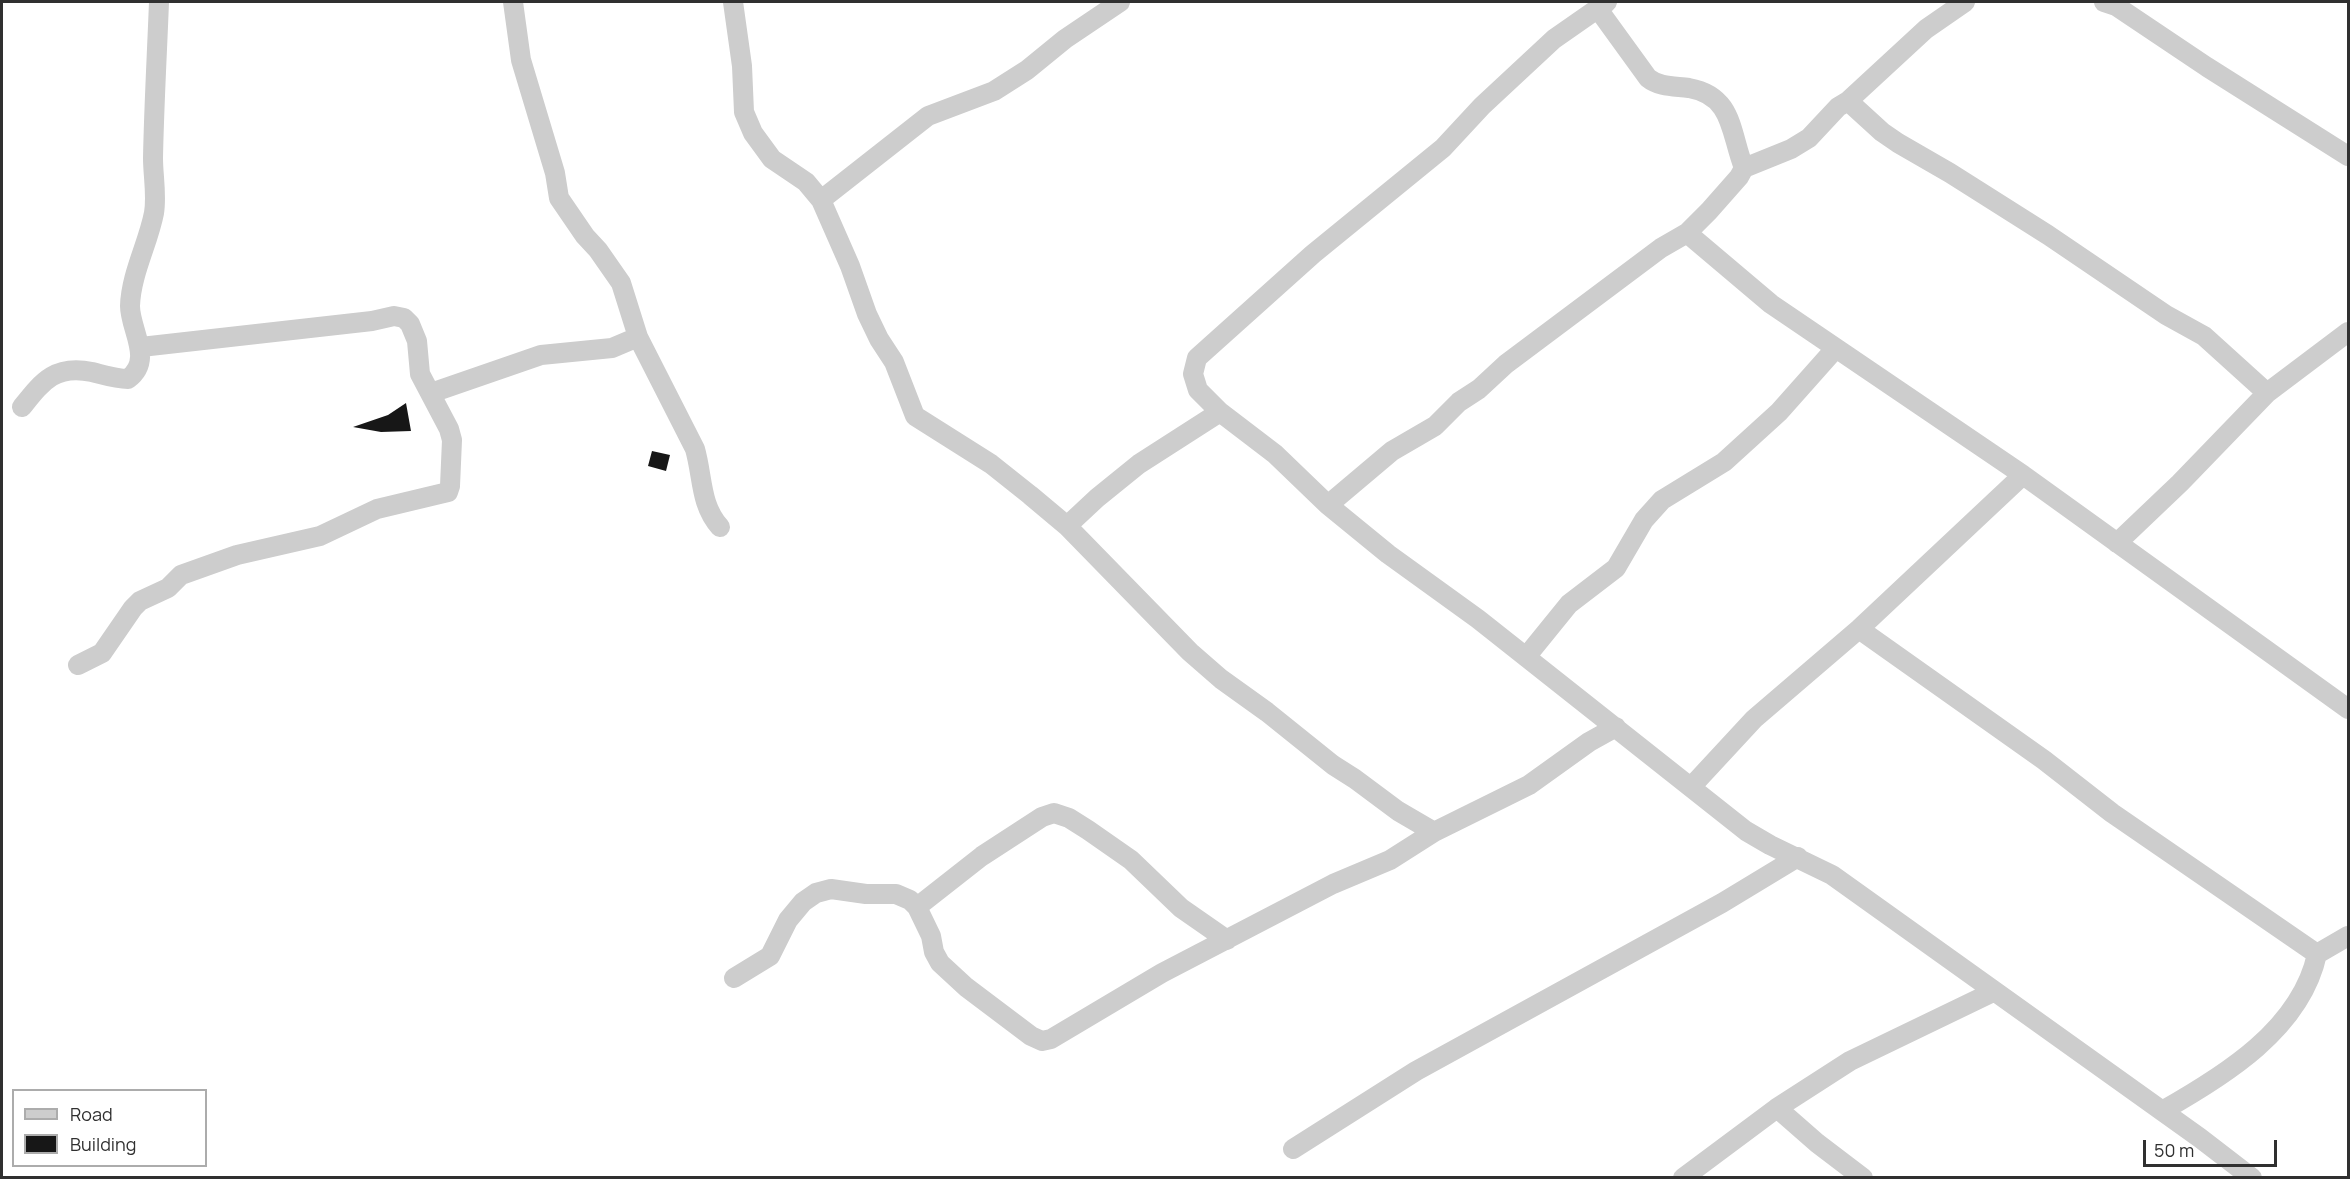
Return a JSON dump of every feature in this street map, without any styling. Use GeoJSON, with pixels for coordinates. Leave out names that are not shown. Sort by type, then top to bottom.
{"type":"FeatureCollection","features":[{"type":"Feature","properties":{"kind":"street"},"geometry":{"type":"LineString","coordinates":[[22,407],[44,380],[56,373],[73,370],[88,371],[128,379],[137,370],[141,347],[133,326],[130,308],[136,276],[154,211],[153,161],[159,2]]}},
{"type":"Feature","properties":{"kind":"street"},"geometry":{"type":"LineString","coordinates":[[513,2],[521,60],[555,173],[559,198],[621,283],[638,337],[695,450],[705,505],[710,517],[720,527]]}},
{"type":"Feature","properties":{"kind":"street"},"geometry":{"type":"LineString","coordinates":[[734,2],[742,66],[744,112],[753,133],[772,159],[806,182],[821,200],[850,266],[867,314],[894,362],[915,416],[991,464],[1067,526],[1190,652],[1221,679],[1267,712],[1333,765],[1398,811],[1434,832]]}},
{"type":"Feature","properties":{"kind":"street"},"geometry":{"type":"LineString","coordinates":[[821,200],[928,116],[994,91],[1027,70],[1065,39],[1120,2]]}},
{"type":"Feature","properties":{"kind":"street"},"geometry":{"type":"LineString","coordinates":[[1328,505],[1392,451],[1435,426],[1459,402],[1479,389],[1506,364],[1661,248],[1687,233],[1716,204],[1744,168],[1791,149],[1809,138],[1838,107],[1848,101],[1926,29],[1965,2]]}},
{"type":"Feature","properties":{"kind":"street"},"geometry":{"type":"LineString","coordinates":[[2104,2],[2116,6],[2207,67],[2349,156]]}},
{"type":"Feature","properties":{"kind":"street"},"geometry":{"type":"LineString","coordinates":[[1744,168],[1729,117],[1723,105],[1708,94],[1652,81],[1603,5],[1554,39],[1482,106],[1443,148],[1313,254],[1197,358],[1193,374],[1198,390],[1220,412],[1275,454],[1328,505],[1388,554],[1526,657],[1746,831],[1832,875],[2252,1178]]}},
{"type":"Feature","properties":{"kind":"street"},"geometry":{"type":"LineString","coordinates":[[1848,101],[1882,132],[1898,143],[2049,236],[2166,315],[2204,336],[2267,393]]}},
{"type":"Feature","properties":{"kind":"street"},"geometry":{"type":"LineString","coordinates":[[1687,233],[1771,304],[1835,350],[2023,475],[2349,709]]}},
{"type":"Feature","properties":{"kind":"street"},"geometry":{"type":"LineString","coordinates":[[78,665],[102,653],[132,608],[140,601],[168,588],[181,575],[237,555],[320,536],[377,509],[448,492],[450,486],[452,440],[449,429],[420,374],[417,341],[410,324],[404,318],[394,316],[372,321],[141,347]]}},
{"type":"Feature","properties":{"kind":"street"},"geometry":{"type":"LineString","coordinates":[[2117,543],[2180,483],[2267,393],[2349,332]]}},
{"type":"Feature","properties":{"kind":"street"},"geometry":{"type":"LineString","coordinates":[[431,393],[534,357],[559,352],[612,348],[638,337]]}},
{"type":"Feature","properties":{"kind":"street"},"geometry":{"type":"LineString","coordinates":[[1526,657],[1569,604],[1616,568],[1644,520],[1662,500],[1724,462],[1779,412],[1835,350]]}},
{"type":"Feature","properties":{"kind":"street"},"geometry":{"type":"LineString","coordinates":[[1067,526],[1139,464],[1220,412]]}},
{"type":"Feature","properties":{"kind":"street"},"geometry":{"type":"LineString","coordinates":[[1691,787],[1754,719],[1859,629],[2023,475]]}},
{"type":"Feature","properties":{"kind":"street"},"geometry":{"type":"LineString","coordinates":[[1859,629],[2044,760],[2112,813],[2317,954]]}},
{"type":"Feature","properties":{"kind":"street"},"geometry":{"type":"LineString","coordinates":[[734,978],[770,956],[788,920],[803,902],[816,893],[831,889],[867,894],[897,894],[910,900],[917,907],[931,936],[934,952],[940,963],[966,987],[1031,1036],[1042,1041],[1051,1039],[1162,973],[1334,885],[1390,860],[1434,832],[1529,785],[1569,755],[1616,728]]}},
{"type":"Feature","properties":{"kind":"street"},"geometry":{"type":"LineString","coordinates":[[917,907],[982,856],[1042,817],[1054,813],[1078,824],[1131,860],[1181,908],[1227,940]]}},
{"type":"Feature","properties":{"kind":"street"},"geometry":{"type":"LineString","coordinates":[[1293,1149],[1416,1071],[1702,914],[1798,857]]}},
{"type":"Feature","properties":{"kind":"street"},"geometry":{"type":"LineString","coordinates":[[2317,954],[2349,936]]}},
{"type":"Feature","properties":{"kind":"street"},"geometry":{"type":"LineString","coordinates":[[2162,1111],[2206,1086],[2248,1055],[2277,1029],[2305,988],[2314,970],[2317,954]]}},
{"type":"Feature","properties":{"kind":"street"},"geometry":{"type":"LineString","coordinates":[[1683,1178],[1777,1108],[1850,1061],[1993,992]]}},
{"type":"Feature","properties":{"kind":"street"},"geometry":{"type":"LineString","coordinates":[[1777,1108],[1817,1143],[1863,1178]]}},
{"type":"Feature","properties":{"kind":"building"},"geometry":{"type":"Polygon","coordinates":[[[406,403],[411,431],[381,432],[353,427],[388,415],[406,403]]]}},
{"type":"Feature","properties":{"kind":"building"},"geometry":{"type":"Polygon","coordinates":[[[652,451],[670,455],[666,471],[648,466],[652,451]]]}}]}
